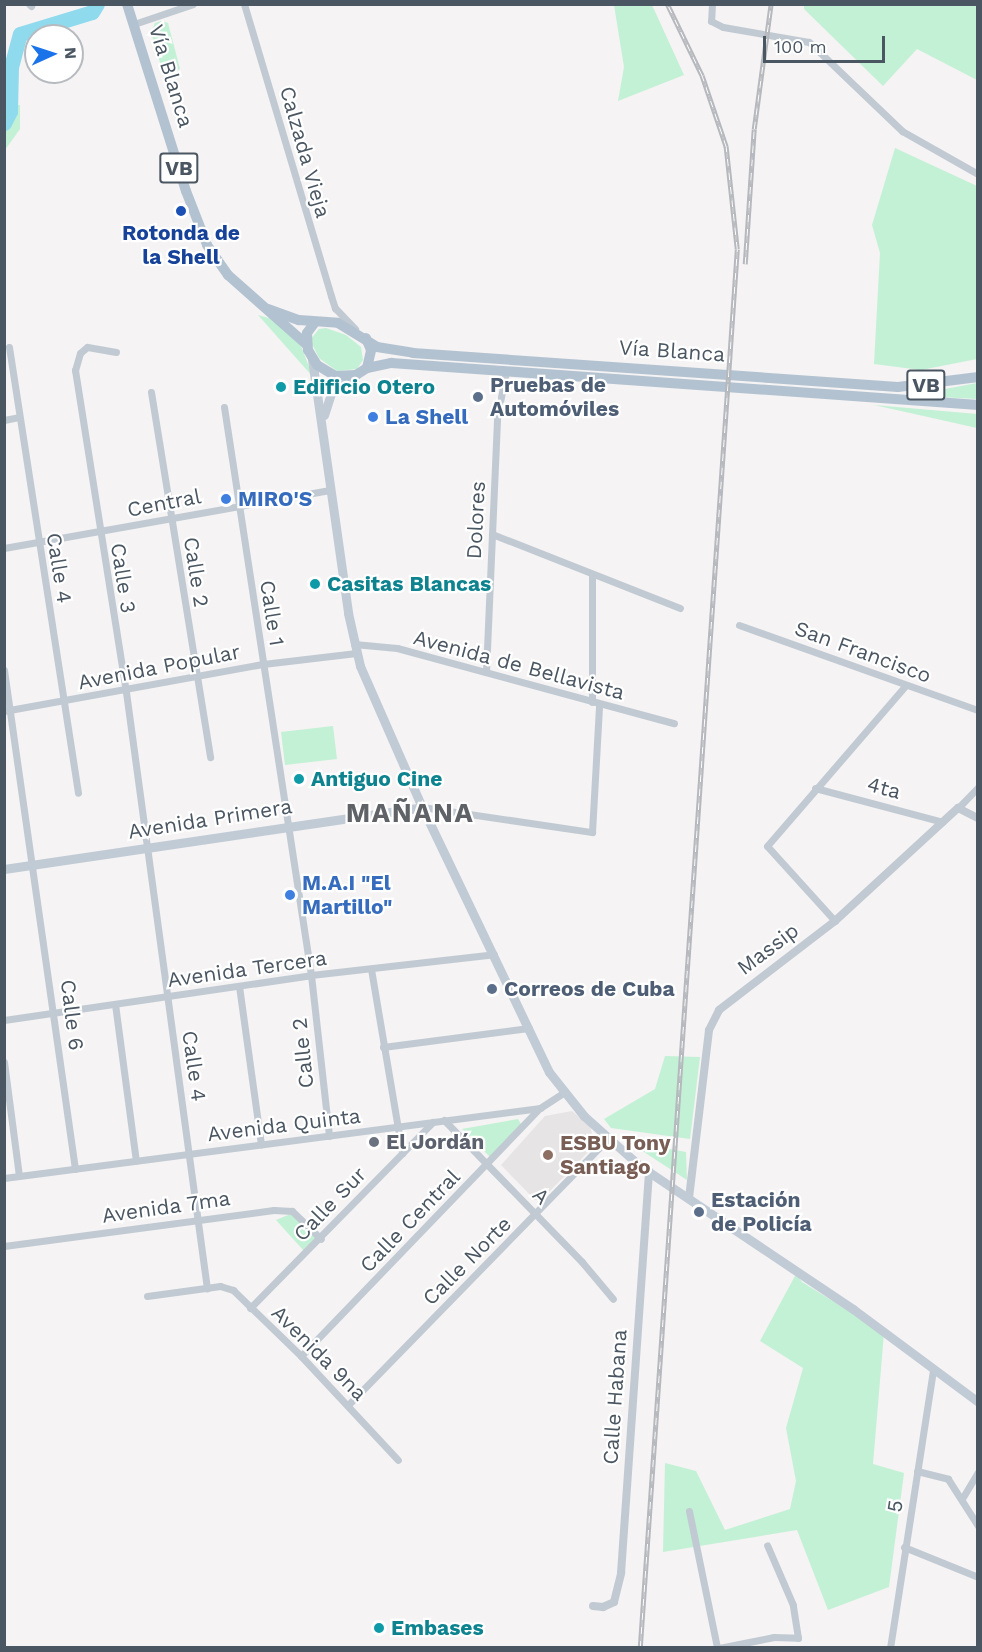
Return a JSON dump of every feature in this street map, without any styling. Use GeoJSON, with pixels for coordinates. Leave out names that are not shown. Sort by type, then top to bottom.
{"type":"FeatureCollection","features":[{"type":"Feature","properties":{"kind":"main road","name":"Vía Blanca"},"geometry":{"type":"LineString","coordinates":[[128,4],[198,227],[228,275],[307,345]]}},
{"type":"Feature","properties":{"kind":"main road","name":"Vía Blanca"},"geometry":{"type":"LineString","coordinates":[[268,309],[318,321]]}},
{"type":"Feature","properties":{"kind":"main road","name":"VB"},"geometry":{"type":"LineString","coordinates":[[318,321],[345,325],[366,338]]}},
{"type":"Feature","properties":{"kind":"main road"},"geometry":{"type":"LineString","coordinates":[[307,345],[308,328],[318,321]]}},
{"type":"Feature","properties":{"kind":"main road","name":"Vía Blanca"},"geometry":{"type":"LineString","coordinates":[[366,338],[380,348],[413,353],[898,387],[978,377]]}},
{"type":"Feature","properties":{"kind":"main road"},"geometry":{"type":"LineString","coordinates":[[366,338],[371,350],[367,368]]}},
{"type":"Feature","properties":{"kind":"main road","name":"VB"},"geometry":{"type":"LineString","coordinates":[[307,345],[312,359]]}},
{"type":"Feature","properties":{"kind":"main road"},"geometry":{"type":"LineString","coordinates":[[312,359],[335,376],[356,375]]}},
{"type":"Feature","properties":{"kind":"main road"},"geometry":{"type":"LineString","coordinates":[[312,359],[355,648],[422,807],[528,1028],[563,1093],[608,1139],[649,1171],[824,1288],[978,1402]]}},
{"type":"Feature","properties":{"kind":"main road","name":"Vía Blanca"},"geometry":{"type":"LineString","coordinates":[[367,368],[391,363],[978,405]]}},
{"type":"Feature","properties":{"kind":"main road","name":"VB"},"geometry":{"type":"LineString","coordinates":[[356,375],[367,368]]}},
{"type":"Feature","properties":{"kind":"main road"},"geometry":{"type":"LineString","coordinates":[[322,429],[331,393],[356,375]]}},
{"type":"Feature","properties":{"kind":"main road","name":"Avenida Primera"},"geometry":{"type":"LineString","coordinates":[[4,869],[290,824],[422,807]]}},
{"type":"Feature","properties":{"kind":"street"},"geometry":{"type":"LineString","coordinates":[[134,24],[193,4]]}},
{"type":"Feature","properties":{"kind":"street","name":"Calzada Vieja"},"geometry":{"type":"LineString","coordinates":[[244,4],[335,308],[366,338]]}},
{"type":"Feature","properties":{"kind":"street"},"geometry":{"type":"LineString","coordinates":[[712,4],[711,21],[723,27],[809,42],[902,131],[978,174]]}},
{"type":"Feature","properties":{"kind":"street"},"geometry":{"type":"LineString","coordinates":[[318,321],[335,308]]}},
{"type":"Feature","properties":{"kind":"street","name":"Calle 4"},"geometry":{"type":"LineString","coordinates":[[9,347],[78,793]]}},
{"type":"Feature","properties":{"kind":"street","name":"Calle 3"},"geometry":{"type":"LineString","coordinates":[[116,352],[87,347],[80,353],[75,370],[126,692],[148,848]]}},
{"type":"Feature","properties":{"kind":"street","name":"Dolores"},"geometry":{"type":"LineString","coordinates":[[486,672],[497,417],[506,372]]}},
{"type":"Feature","properties":{"kind":"street","name":"Calle 2"},"geometry":{"type":"LineString","coordinates":[[152,392],[210,757]]}},
{"type":"Feature","properties":{"kind":"street","name":"Calle 1"},"geometry":{"type":"LineString","coordinates":[[224,407],[290,824]]}},
{"type":"Feature","properties":{"kind":"street"},"geometry":{"type":"LineString","coordinates":[[4,420],[19,417]]}},
{"type":"Feature","properties":{"kind":"street","name":"Central"},"geometry":{"type":"LineString","coordinates":[[4,548],[330,490]]}},
{"type":"Feature","properties":{"kind":"street"},"geometry":{"type":"LineString","coordinates":[[492,534],[680,608]]}},
{"type":"Feature","properties":{"kind":"street"},"geometry":{"type":"LineString","coordinates":[[422,807],[592,832],[596,704],[592,575]]}},
{"type":"Feature","properties":{"kind":"street","name":"San Francisco"},"geometry":{"type":"LineString","coordinates":[[738,625],[978,710]]}},
{"type":"Feature","properties":{"kind":"street","name":"Avenida Popular"},"geometry":{"type":"LineString","coordinates":[[8,711],[126,692],[355,648]]}},
{"type":"Feature","properties":{"kind":"street","name":"Avenida de Bellavista"},"geometry":{"type":"LineString","coordinates":[[355,648],[397,648],[596,704],[674,723]]}},
{"type":"Feature","properties":{"kind":"street","name":"Calle 6"},"geometry":{"type":"LineString","coordinates":[[4,670],[8,711],[56,1013],[75,1169]]}},
{"type":"Feature","properties":{"kind":"street"},"geometry":{"type":"LineString","coordinates":[[835,921],[767,846],[905,686]]}},
{"type":"Feature","properties":{"kind":"street","name":"Massip"},"geometry":{"type":"LineString","coordinates":[[689,1198],[709,1029],[719,1010],[835,921],[978,787]]}},
{"type":"Feature","properties":{"kind":"street","name":"4ta"},"geometry":{"type":"LineString","coordinates":[[816,788],[943,822]]}},
{"type":"Feature","properties":{"kind":"street"},"geometry":{"type":"LineString","coordinates":[[958,808],[978,818]]}},
{"type":"Feature","properties":{"kind":"street","name":"Calle 2"},"geometry":{"type":"LineString","coordinates":[[290,824],[311,975],[329,1136]]}},
{"type":"Feature","properties":{"kind":"street","name":"Calle 4"},"geometry":{"type":"LineString","coordinates":[[148,848],[207,1288]]}},
{"type":"Feature","properties":{"kind":"street","name":"Avenida Tercera"},"geometry":{"type":"LineString","coordinates":[[4,1020],[311,975],[494,954]]}},
{"type":"Feature","properties":{"kind":"street"},"geometry":{"type":"LineString","coordinates":[[371,969],[402,1153]]}},
{"type":"Feature","properties":{"kind":"street"},"geometry":{"type":"LineString","coordinates":[[239,986],[261,1144]]}},
{"type":"Feature","properties":{"kind":"street"},"geometry":{"type":"LineString","coordinates":[[115,1004],[136,1161]]}},
{"type":"Feature","properties":{"kind":"street"},"geometry":{"type":"LineString","coordinates":[[383,1047],[528,1028]]}},
{"type":"Feature","properties":{"kind":"street"},"geometry":{"type":"LineString","coordinates":[[4,1062],[20,1176]]}},
{"type":"Feature","properties":{"kind":"street","name":"Avenida Quinta"},"geometry":{"type":"LineString","coordinates":[[4,1178],[540,1108],[563,1093]]}},
{"type":"Feature","properties":{"kind":"street","name":"Calle Central"},"geometry":{"type":"LineString","coordinates":[[301,1356],[487,1166],[540,1108]]}},
{"type":"Feature","properties":{"kind":"street","name":"A"},"geometry":{"type":"LineString","coordinates":[[444,1120],[537,1215],[613,1299]]}},
{"type":"Feature","properties":{"kind":"street","name":"Calle Sur"},"geometry":{"type":"LineString","coordinates":[[250,1308],[321,1239],[433,1122]]}},
{"type":"Feature","properties":{"kind":"street","name":"Calle Norte"},"geometry":{"type":"LineString","coordinates":[[348,1404],[537,1215],[608,1139]]}},
{"type":"Feature","properties":{"kind":"street","name":"Calle Habana"},"geometry":{"type":"LineString","coordinates":[[593,1606],[614,1602],[621,1573],[649,1171]]}},
{"type":"Feature","properties":{"kind":"street","name":"Avenida 7ma"},"geometry":{"type":"LineString","coordinates":[[4,1246],[198,1220],[292,1211],[321,1239]]}},
{"type":"Feature","properties":{"kind":"street","name":"Avenida 9na"},"geometry":{"type":"LineString","coordinates":[[147,1296],[220,1286],[233,1290],[348,1404],[398,1460]]}},
{"type":"Feature","properties":{"kind":"street","name":"5"},"geometry":{"type":"LineString","coordinates":[[890,1647],[933,1369]]}},
{"type":"Feature","properties":{"kind":"street"},"geometry":{"type":"LineString","coordinates":[[917,1471],[948,1479],[963,1497],[978,1526]]}},
{"type":"Feature","properties":{"kind":"street"},"geometry":{"type":"LineString","coordinates":[[963,1497],[978,1472]]}},
{"type":"Feature","properties":{"kind":"street"},"geometry":{"type":"LineString","coordinates":[[689,1510],[718,1647],[774,1637],[798,1638],[793,1605],[767,1545]]}},
{"type":"Feature","properties":{"kind":"street"},"geometry":{"type":"LineString","coordinates":[[904,1547],[978,1577]]}},
{"type":"Feature","properties":{"kind":"shaded area","name":"ESBU Tony Santiago"},"geometry":{"type":"Polygon","coordinates":[[[572,1111],[590,1126],[595,1145],[542,1199],[535,1200],[501,1165],[545,1116],[572,1111]]]}},
{"type":"Feature","properties":{"kind":"green space"},"geometry":{"type":"Polygon","coordinates":[[[614,5],[652,5],[684,75],[618,101],[624,67],[614,5]]]}},
{"type":"Feature","properties":{"kind":"green space"},"geometry":{"type":"Polygon","coordinates":[[[804,5],[977,5],[977,80],[917,49],[883,86],[804,9],[804,5]]]}},
{"type":"Feature","properties":{"kind":"green space"},"geometry":{"type":"Polygon","coordinates":[[[161,21],[168,23],[180,69],[164,76],[151,32],[155,23],[161,21]]]}},
{"type":"Feature","properties":{"kind":"green space"},"geometry":{"type":"Polygon","coordinates":[[[20,105],[20,129],[5,150],[5,106],[20,105]]]}},
{"type":"Feature","properties":{"kind":"green space"},"geometry":{"type":"Polygon","coordinates":[[[895,148],[977,186],[977,359],[921,370],[874,364],[880,253],[872,225],[895,148]]]}},
{"type":"Feature","properties":{"kind":"green space"},"geometry":{"type":"Polygon","coordinates":[[[258,315],[272,319],[301,346],[313,377],[258,315]]]}},
{"type":"Feature","properties":{"kind":"green space"},"geometry":{"type":"Polygon","coordinates":[[[326,328],[346,335],[361,347],[363,360],[357,369],[337,371],[319,358],[310,340],[319,329],[326,328]]]}},
{"type":"Feature","properties":{"kind":"green space"},"geometry":{"type":"Polygon","coordinates":[[[977,383],[977,399],[920,396],[924,393],[977,383]]]}},
{"type":"Feature","properties":{"kind":"green space"},"geometry":{"type":"Polygon","coordinates":[[[874,405],[977,414],[977,428],[910,413],[874,405]]]}},
{"type":"Feature","properties":{"kind":"green space"},"geometry":{"type":"Polygon","coordinates":[[[333,726],[337,759],[285,765],[281,732],[333,726]]]}},
{"type":"Feature","properties":{"kind":"green space"},"geometry":{"type":"Polygon","coordinates":[[[665,1056],[700,1057],[690,1139],[611,1128],[604,1119],[655,1089],[665,1056]]]}},
{"type":"Feature","properties":{"kind":"green space"},"geometry":{"type":"Polygon","coordinates":[[[518,1119],[521,1124],[490,1157],[462,1129],[518,1119]]]}},
{"type":"Feature","properties":{"kind":"green space"},"geometry":{"type":"Polygon","coordinates":[[[627,1141],[686,1152],[687,1180],[627,1141]]]}},
{"type":"Feature","properties":{"kind":"green space"},"geometry":{"type":"Polygon","coordinates":[[[293,1213],[318,1238],[304,1251],[276,1220],[293,1213]]]}},
{"type":"Feature","properties":{"kind":"green space"},"geometry":{"type":"Polygon","coordinates":[[[796,1274],[802,1282],[884,1333],[873,1464],[904,1473],[889,1587],[828,1610],[797,1530],[663,1552],[665,1463],[696,1471],[725,1530],[790,1509],[796,1481],[786,1428],[803,1368],[760,1341],[796,1274]]]}},
{"type":"Feature","properties":{"kind":"waterway"},"geometry":{"type":"LineString","coordinates":[[4,123],[10,111],[11,67],[20,34],[92,12],[97,4]]}},
{"type":"Feature","properties":{"kind":"railway"},"geometry":{"type":"LineString","coordinates":[[640,1648],[737,249],[726,147],[702,76],[667,4]]}},
{"type":"Feature","properties":{"kind":"railway"},"geometry":{"type":"LineString","coordinates":[[745,264],[754,129],[771,4]]}},
{"type":"Feature","properties":{"kind":"place","name":"Rotonda de la Shell"},"geometry":{"type":"Point","coordinates":[181,211]}},
{"type":"Feature","properties":{"kind":"place","name":"Edificio Otero"},"geometry":{"type":"Point","coordinates":[281,387]}},
{"type":"Feature","properties":{"kind":"place","name":"Pruebas de Automóviles"},"geometry":{"type":"Point","coordinates":[478,397]}},
{"type":"Feature","properties":{"kind":"place","name":"La Shell"},"geometry":{"type":"Point","coordinates":[373,417]}},
{"type":"Feature","properties":{"kind":"place","name":"MIRO'S"},"geometry":{"type":"Point","coordinates":[226,499]}},
{"type":"Feature","properties":{"kind":"place","name":"Casitas Blancas"},"geometry":{"type":"Point","coordinates":[315,584]}},
{"type":"Feature","properties":{"kind":"place","name":"Antiguo Cine"},"geometry":{"type":"Point","coordinates":[299,779]}},
{"type":"Feature","properties":{"kind":"place","name":"M.A.I \"El Martillo\""},"geometry":{"type":"Point","coordinates":[290,895]}},
{"type":"Feature","properties":{"kind":"place","name":"Correos de Cuba"},"geometry":{"type":"Point","coordinates":[492,989]}},
{"type":"Feature","properties":{"kind":"place","name":"El Jordán"},"geometry":{"type":"Point","coordinates":[374,1142]}},
{"type":"Feature","properties":{"kind":"place","name":"ESBU Tony Santiago"},"geometry":{"type":"Point","coordinates":[548,1155]}},
{"type":"Feature","properties":{"kind":"place","name":"Estación de Policía"},"geometry":{"type":"Point","coordinates":[699,1212]}},
{"type":"Feature","properties":{"kind":"place","name":"Embases"},"geometry":{"type":"Point","coordinates":[379,1628]}},
{"type":"Feature","properties":{"kind":"district","name":"MAÑANA"},"geometry":{"type":"Point","coordinates":[410,814]}}]}
